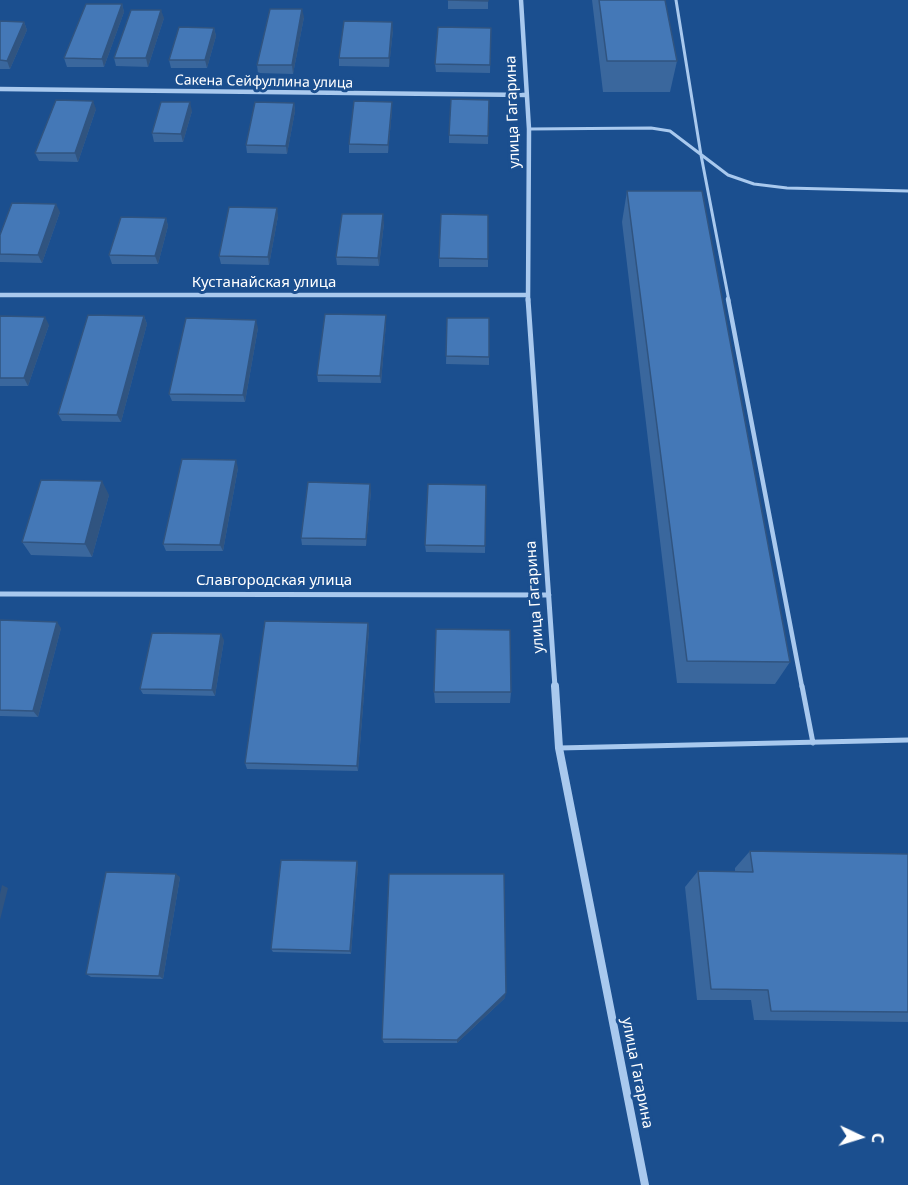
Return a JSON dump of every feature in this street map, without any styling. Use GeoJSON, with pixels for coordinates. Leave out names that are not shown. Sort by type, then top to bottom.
{"type":"FeatureCollection","features":[{"type":"Feature","properties":{"kind":"street","name":"улица Гагарина"},"geometry":{"type":"LineString","coordinates":[[521,0],[529,129],[528,295],[559,748],[645,1185]]}},
{"type":"Feature","properties":{"kind":"street","name":"Сакена Сейфуллина улица"},"geometry":{"type":"LineString","coordinates":[[0,89],[527,95]]}},
{"type":"Feature","properties":{"kind":"street","name":"Кустанайская улица"},"geometry":{"type":"LineString","coordinates":[[0,295],[528,295]]}},
{"type":"Feature","properties":{"kind":"street","name":"Славгородская улица"},"geometry":{"type":"LineString","coordinates":[[0,594],[549,595]]}},
{"type":"Feature","properties":{"kind":"lane"},"geometry":{"type":"LineString","coordinates":[[676,0],[701,155],[813,743]]}},
{"type":"Feature","properties":{"kind":"lane"},"geometry":{"type":"LineString","coordinates":[[529,129],[651,128],[670,131],[728,175],[754,184],[788,188],[908,191]]}},
{"type":"Feature","properties":{"kind":"lane"},"geometry":{"type":"LineString","coordinates":[[559,748],[908,740]]}},
{"type":"Feature","properties":{"kind":"building"},"geometry":{"type":"Polygon","coordinates":[[[599,0],[665,0],[677,61],[607,61],[599,0]]]}},
{"type":"Feature","properties":{"kind":"building"},"geometry":{"type":"Polygon","coordinates":[[[86,4],[122,4],[102,59],[64,58],[86,4]]]}},
{"type":"Feature","properties":{"kind":"building"},"geometry":{"type":"Polygon","coordinates":[[[270,9],[302,9],[292,65],[257,65],[270,9]]]}},
{"type":"Feature","properties":{"kind":"building"},"geometry":{"type":"Polygon","coordinates":[[[131,10],[161,10],[146,58],[114,58],[131,10]]]}},
{"type":"Feature","properties":{"kind":"building"},"geometry":{"type":"Polygon","coordinates":[[[0,21],[24,22],[7,61],[0,60],[0,21]]]}},
{"type":"Feature","properties":{"kind":"building"},"geometry":{"type":"Polygon","coordinates":[[[344,21],[392,22],[389,58],[339,58],[344,21]]]}},
{"type":"Feature","properties":{"kind":"building"},"geometry":{"type":"Polygon","coordinates":[[[179,27],[214,28],[205,60],[169,60],[179,27]]]}},
{"type":"Feature","properties":{"kind":"building"},"geometry":{"type":"Polygon","coordinates":[[[438,27],[491,28],[490,65],[435,64],[438,27]]]}},
{"type":"Feature","properties":{"kind":"building"},"geometry":{"type":"Polygon","coordinates":[[[451,99],[489,100],[488,136],[449,135],[451,99]]]}},
{"type":"Feature","properties":{"kind":"building"},"geometry":{"type":"Polygon","coordinates":[[[56,100],[93,101],[75,153],[35,153],[56,100]]]}},
{"type":"Feature","properties":{"kind":"building"},"geometry":{"type":"Polygon","coordinates":[[[354,101],[392,102],[388,145],[349,144],[354,101]]]}},
{"type":"Feature","properties":{"kind":"building"},"geometry":{"type":"Polygon","coordinates":[[[161,102],[190,102],[181,134],[152,133],[161,102]]]}},
{"type":"Feature","properties":{"kind":"building"},"geometry":{"type":"Polygon","coordinates":[[[255,102],[294,103],[286,146],[246,145],[255,102]]]}},
{"type":"Feature","properties":{"kind":"building"},"geometry":{"type":"Polygon","coordinates":[[[627,191],[702,191],[790,662],[687,661],[627,191]]]}},
{"type":"Feature","properties":{"kind":"building"},"geometry":{"type":"Polygon","coordinates":[[[12,203],[56,204],[38,255],[0,254],[0,235],[12,203]]]}},
{"type":"Feature","properties":{"kind":"building"},"geometry":{"type":"Polygon","coordinates":[[[229,207],[277,208],[268,257],[219,256],[229,207]]]}},
{"type":"Feature","properties":{"kind":"building"},"geometry":{"type":"Polygon","coordinates":[[[342,214],[383,214],[378,258],[336,257],[342,214]]]}},
{"type":"Feature","properties":{"kind":"building"},"geometry":{"type":"Polygon","coordinates":[[[441,214],[488,215],[488,259],[439,258],[441,214]]]}},
{"type":"Feature","properties":{"kind":"building"},"geometry":{"type":"Polygon","coordinates":[[[121,217],[166,218],[155,256],[109,255],[121,217]]]}},
{"type":"Feature","properties":{"kind":"building"},"geometry":{"type":"Polygon","coordinates":[[[325,314],[386,315],[380,376],[317,375],[325,314]]]}},
{"type":"Feature","properties":{"kind":"building"},"geometry":{"type":"Polygon","coordinates":[[[88,315],[144,316],[117,415],[58,414],[88,315]]]}},
{"type":"Feature","properties":{"kind":"building"},"geometry":{"type":"Polygon","coordinates":[[[0,316],[45,317],[24,378],[0,378],[0,316]]]}},
{"type":"Feature","properties":{"kind":"building"},"geometry":{"type":"Polygon","coordinates":[[[186,318],[256,320],[243,395],[169,394],[186,318]]]}},
{"type":"Feature","properties":{"kind":"building"},"geometry":{"type":"Polygon","coordinates":[[[447,318],[489,318],[489,357],[446,356],[447,318]]]}},
{"type":"Feature","properties":{"kind":"building"},"geometry":{"type":"Polygon","coordinates":[[[182,459],[236,460],[220,545],[163,544],[182,459]]]}},
{"type":"Feature","properties":{"kind":"building"},"geometry":{"type":"Polygon","coordinates":[[[41,480],[102,481],[85,544],[22,542],[41,480]]]}},
{"type":"Feature","properties":{"kind":"building"},"geometry":{"type":"Polygon","coordinates":[[[308,482],[370,484],[366,539],[301,538],[308,482]]]}},
{"type":"Feature","properties":{"kind":"building"},"geometry":{"type":"Polygon","coordinates":[[[428,484],[486,485],[485,546],[425,545],[428,484]]]}},
{"type":"Feature","properties":{"kind":"building"},"geometry":{"type":"Polygon","coordinates":[[[0,620],[57,622],[33,711],[0,710],[0,620]]]}},
{"type":"Feature","properties":{"kind":"building"},"geometry":{"type":"Polygon","coordinates":[[[265,621],[368,623],[357,766],[245,763],[265,621]]]}},
{"type":"Feature","properties":{"kind":"building"},"geometry":{"type":"Polygon","coordinates":[[[436,629],[510,630],[511,692],[434,692],[436,629]]]}},
{"type":"Feature","properties":{"kind":"building"},"geometry":{"type":"Polygon","coordinates":[[[152,633],[221,634],[212,690],[140,689],[152,633]]]}},
{"type":"Feature","properties":{"kind":"building"},"geometry":{"type":"Polygon","coordinates":[[[750,851],[908,854],[908,1012],[771,1011],[768,990],[711,989],[698,871],[753,872],[750,851]]]}},
{"type":"Feature","properties":{"kind":"building"},"geometry":{"type":"Polygon","coordinates":[[[281,860],[357,861],[350,951],[271,949],[281,860]]]}},
{"type":"Feature","properties":{"kind":"building"},"geometry":{"type":"Polygon","coordinates":[[[106,872],[176,874],[159,976],[86,974],[106,872]]]}},
{"type":"Feature","properties":{"kind":"building"},"geometry":{"type":"Polygon","coordinates":[[[389,874],[504,874],[506,993],[457,1040],[382,1039],[389,874]]]}}]}
